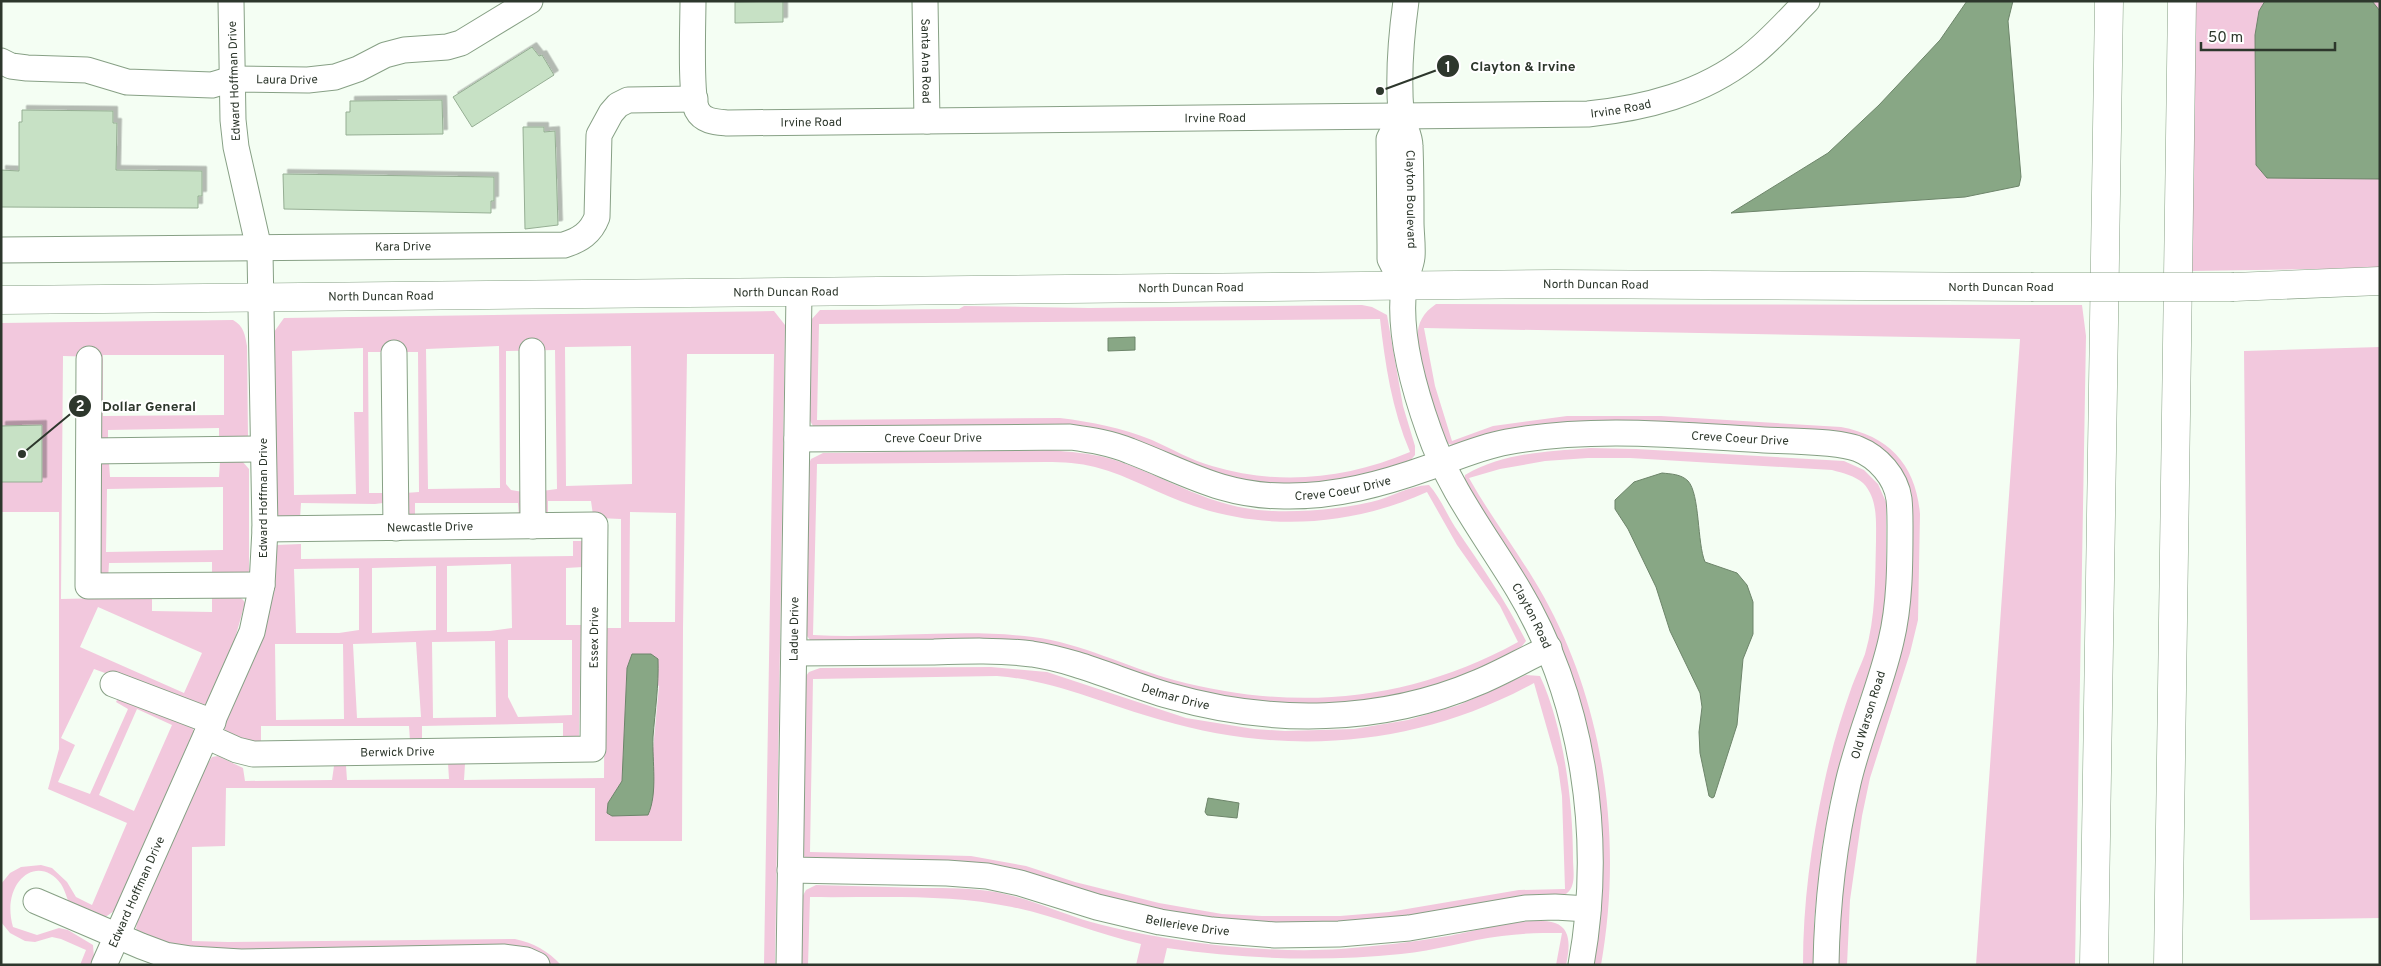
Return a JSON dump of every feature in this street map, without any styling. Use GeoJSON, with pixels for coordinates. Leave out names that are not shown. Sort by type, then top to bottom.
{"type":"FeatureCollection","features":[{"type":"Feature","properties":{"kind":"main road"},"geometry":{"type":"LineString","coordinates":[[2094,965],[2109,1]]}},
{"type":"Feature","properties":{"kind":"main road"},"geometry":{"type":"LineString","coordinates":[[2168,965],[2182,1]]}},
{"type":"Feature","properties":{"kind":"main road","name":"North Duncan Road"},"geometry":{"type":"LineString","coordinates":[[1,300],[1556,284],[2234,287],[2380,281]]}},
{"type":"Feature","properties":{"kind":"street","name":"Edward Hoffman Drive"},"geometry":{"type":"LineString","coordinates":[[104,965],[252,632],[262,585],[265,529],[259,248],[236,147],[232,79],[231,1]]}},
{"type":"Feature","properties":{"kind":"street","name":"Laura Drive"},"geometry":{"type":"LineString","coordinates":[[1,61],[27,68],[87,70],[127,82],[212,85],[232,79],[308,80],[335,77],[385,55],[404,50],[447,47],[461,42],[530,1]]}},
{"type":"Feature","properties":{"kind":"street"},"geometry":{"type":"LineString","coordinates":[[693,1],[695,98]]}},
{"type":"Feature","properties":{"kind":"street","name":"Santa Ana Road"},"geometry":{"type":"LineString","coordinates":[[925,1],[927,121]]}},
{"type":"Feature","properties":{"kind":"street","name":"Clayton Boulevard"},"geometry":{"type":"LineString","coordinates":[[1404,287],[1390,260],[1389,139],[1401,115],[1401,53],[1406,1]]}},
{"type":"Feature","properties":{"kind":"street","name":"Irvine Road"},"geometry":{"type":"LineString","coordinates":[[695,98],[698,111],[703,117],[715,122],[1588,114],[1657,103],[1691,91],[1741,63],[1763,46],[1807,1]]}},
{"type":"Feature","properties":{"kind":"street","name":"Kara Drive"},"geometry":{"type":"LineString","coordinates":[[1,250],[564,245],[575,242],[585,236],[594,225],[597,217],[599,135],[618,105],[628,100],[695,98]]}},
{"type":"Feature","properties":{"kind":"street","name":"Clayton Road"},"geometry":{"type":"LineString","coordinates":[[1404,287],[1406,343],[1417,394],[1442,463],[1460,501],[1518,589],[1549,648],[1563,686],[1576,733],[1584,777],[1589,840],[1588,909],[1581,965]]}},
{"type":"Feature","properties":{"kind":"street","name":"Ladue Drive"},"geometry":{"type":"LineString","coordinates":[[789,965],[799,293]]}},
{"type":"Feature","properties":{"kind":"street"},"geometry":{"type":"LineString","coordinates":[[532,350],[533,526]]}},
{"type":"Feature","properties":{"kind":"street"},"geometry":{"type":"LineString","coordinates":[[394,353],[396,528]]}},
{"type":"Feature","properties":{"kind":"street"},"geometry":{"type":"LineString","coordinates":[[89,359],[88,586],[262,585]]}},
{"type":"Feature","properties":{"kind":"street","name":"Creve Coeur Drive"},"geometry":{"type":"LineString","coordinates":[[797,439],[1070,437],[1098,441],[1128,450],[1197,480],[1218,487],[1250,494],[1283,496],[1327,495],[1350,491],[1400,478],[1506,442],[1601,433],[1849,446],[1867,454],[1884,468]]}},
{"type":"Feature","properties":{"kind":"street"},"geometry":{"type":"LineString","coordinates":[[89,451],[263,449]]}},
{"type":"Feature","properties":{"kind":"street","name":"Old Warson Road"},"geometry":{"type":"LineString","coordinates":[[1826,965],[1828,916],[1836,846],[1848,783],[1863,725],[1891,642],[1897,609],[1900,547],[1899,499],[1895,486],[1884,468]]}},
{"type":"Feature","properties":{"kind":"street","name":"Newcastle Drive"},"geometry":{"type":"LineString","coordinates":[[265,529],[595,525]]}},
{"type":"Feature","properties":{"kind":"street","name":"Essex Drive"},"geometry":{"type":"LineString","coordinates":[[592,749],[595,525]]}},
{"type":"Feature","properties":{"kind":"street","name":"Delmar Drive"},"geometry":{"type":"LineString","coordinates":[[794,653],[996,651],[1032,654],[1062,661],[1170,696],[1218,708],[1301,717],[1346,715],[1387,710],[1436,697],[1478,683],[1549,648]]}},
{"type":"Feature","properties":{"kind":"street","name":"Berwick Drive"},"geometry":{"type":"LineString","coordinates":[[113,684],[210,729],[253,754],[592,749]]}},
{"type":"Feature","properties":{"kind":"street","name":"Bellerieve Drive"},"geometry":{"type":"LineString","coordinates":[[790,870],[947,873],[987,876],[1020,883],[1097,907],[1160,922],[1212,930],[1275,935],[1339,934],[1409,928],[1525,908],[1588,909]]}},
{"type":"Feature","properties":{"kind":"street"},"geometry":{"type":"LineString","coordinates":[[36,901],[165,955],[191,959],[310,963],[503,957],[526,960],[536,964]]}},
{"type":"Feature","properties":{"kind":"shaded area"},"geometry":{"type":"Polygon","coordinates":[[[1967,1],[2013,1],[2008,21],[2021,177],[2019,186],[1965,197],[1731,213],[1828,153],[1879,105],[1940,40],[1967,1]]]}},
{"type":"Feature","properties":{"kind":"shaded area"},"geometry":{"type":"Polygon","coordinates":[[[2196,1],[2380,1],[2380,268],[2191,271],[2196,1]]]}},
{"type":"Feature","properties":{"kind":"shaded area"},"geometry":{"type":"Polygon","coordinates":[[[2265,1],[2372,1],[2380,11],[2380,179],[2267,178],[2256,165],[2255,35],[2259,11],[2265,1]]]}},
{"type":"Feature","properties":{"kind":"shaded area"},"geometry":{"type":"Polygon","coordinates":[[[1436,304],[2082,305],[2086,336],[2075,965],[1976,965],[2020,339],[1424,328],[1435,386],[1452,441],[1493,426],[1567,416],[1661,416],[1841,427],[1858,431],[1886,446],[1906,467],[1913,481],[1920,514],[1918,620],[1910,653],[1870,778],[1862,816],[1850,900],[1847,965],[1836,965],[1840,885],[1908,507],[1854,440],[1460,446],[1448,444],[1442,439],[1434,421],[1417,338],[1422,318],[1436,304]]]}},
{"type":"Feature","properties":{"kind":"shaded area"},"geometry":{"type":"Polygon","coordinates":[[[1362,305],[1372,307],[1387,315],[1403,406],[1415,446],[1415,455],[1410,461],[1345,485],[1256,488],[1126,442],[822,430],[813,426],[809,419],[811,320],[820,310],[959,309],[964,306],[1089,308],[1362,305]],[[1380,319],[819,324],[817,420],[1060,418],[1129,432],[1152,440],[1204,464],[1237,472],[1287,477],[1337,474],[1386,461],[1410,452],[1394,403],[1380,319]]]}},
{"type":"Feature","properties":{"kind":"shaded area"},"geometry":{"type":"Polygon","coordinates":[[[774,311],[785,325],[775,965],[764,965],[774,354],[687,354],[682,841],[595,841],[595,788],[226,788],[225,846],[192,847],[192,941],[515,939],[540,948],[561,965],[215,954],[145,941],[136,929],[138,916],[203,771],[212,757],[218,756],[243,768],[245,781],[332,780],[334,766],[346,766],[347,780],[449,779],[448,763],[465,764],[464,780],[604,778],[605,628],[621,628],[621,519],[598,518],[593,515],[591,501],[548,501],[548,517],[542,518],[542,491],[557,489],[555,350],[506,351],[506,484],[511,490],[523,492],[522,518],[519,517],[518,503],[415,503],[415,519],[405,520],[405,493],[419,492],[418,352],[368,352],[369,493],[382,493],[385,495],[383,503],[301,503],[300,519],[276,519],[274,332],[284,318],[774,311]],[[499,346],[426,349],[428,489],[500,488],[499,346]],[[631,346],[565,347],[566,486],[632,484],[631,346]],[[363,348],[292,351],[294,495],[356,494],[354,412],[363,412],[363,348]],[[630,512],[629,622],[675,622],[676,513],[630,512]],[[627,668],[622,781],[608,803],[653,749],[659,686],[627,668]]]}},
{"type":"Feature","properties":{"kind":"shaded area"},"geometry":{"type":"Polygon","coordinates":[[[233,320],[242,328],[247,346],[248,436],[245,441],[219,442],[219,428],[108,430],[108,444],[97,444],[99,357],[63,356],[61,599],[152,597],[152,611],[212,612],[212,598],[214,596],[236,596],[240,597],[245,603],[232,649],[206,706],[202,708],[94,669],[61,738],[75,745],[58,782],[90,794],[128,709],[116,702],[120,694],[192,726],[194,731],[114,911],[104,918],[70,905],[61,884],[52,875],[42,871],[32,872],[16,885],[10,911],[13,927],[37,935],[59,928],[68,930],[93,945],[94,958],[91,965],[80,965],[86,950],[52,937],[35,942],[25,941],[10,933],[1,922],[1,884],[10,873],[21,867],[41,865],[52,868],[67,882],[76,897],[92,905],[127,823],[48,789],[59,749],[59,512],[1,512],[1,323],[233,320]],[[103,355],[103,416],[224,415],[224,355],[103,355]],[[98,607],[80,647],[184,693],[202,653],[98,607]],[[137,709],[99,795],[134,811],[172,725],[137,709]]]}},
{"type":"Feature","properties":{"kind":"shaded area"},"geometry":{"type":"Polygon","coordinates":[[[1135,337],[1135,350],[1108,351],[1108,338],[1135,337]]]}},
{"type":"Feature","properties":{"kind":"shaded area"},"geometry":{"type":"Polygon","coordinates":[[[2380,347],[2380,918],[2250,920],[2244,351],[2380,347]]]}},
{"type":"Feature","properties":{"kind":"shaded area"},"geometry":{"type":"Polygon","coordinates":[[[1590,448],[1844,461],[1864,470],[1878,484],[1886,502],[1886,606],[1873,662],[1857,707],[1830,802],[1821,854],[1814,921],[1814,965],[1803,965],[1804,919],[1819,807],[1836,734],[1869,640],[1873,612],[1876,526],[1874,503],[1868,489],[1863,483],[1849,475],[1832,470],[1630,458],[1545,461],[1500,469],[1469,478],[1544,597],[1565,639],[1582,684],[1595,729],[1604,776],[1609,824],[1610,871],[1601,965],[1592,965],[1589,743],[1464,487],[1465,475],[1480,467],[1510,457],[1541,452],[1590,448]]]}},
{"type":"Feature","properties":{"kind":"shaded area"},"geometry":{"type":"Polygon","coordinates":[[[1051,450],[1080,453],[1108,458],[1129,465],[1208,498],[1250,509],[1273,511],[1347,507],[1379,500],[1414,487],[1429,485],[1501,597],[1526,641],[1515,655],[1490,668],[1389,702],[1251,707],[1054,651],[818,645],[810,640],[804,632],[804,474],[811,459],[823,453],[1051,450]],[[1052,462],[817,464],[813,635],[868,636],[978,633],[1033,637],[1069,644],[1174,680],[1219,690],[1263,696],[1307,698],[1350,696],[1393,689],[1435,678],[1477,662],[1518,642],[1500,606],[1457,545],[1427,492],[1370,512],[1341,518],[1282,522],[1223,514],[1169,497],[1120,475],[1095,467],[1052,462]]]}},
{"type":"Feature","properties":{"kind":"shaded area"},"geometry":{"type":"Polygon","coordinates":[[[242,461],[249,469],[249,571],[245,576],[212,577],[212,562],[109,563],[108,580],[96,580],[96,464],[109,463],[110,477],[219,477],[220,462],[242,461]],[[223,487],[107,489],[106,552],[223,550],[223,487]]]}},
{"type":"Feature","properties":{"kind":"shaded area"},"geometry":{"type":"Polygon","coordinates":[[[1662,473],[1679,476],[1688,481],[1695,496],[1702,554],[1705,562],[1737,573],[1747,585],[1753,602],[1753,634],[1743,659],[1737,725],[1714,797],[1712,798],[1709,796],[1700,753],[1699,732],[1702,707],[1700,693],[1670,631],[1656,587],[1628,529],[1615,509],[1615,500],[1634,482],[1662,473]]]}},
{"type":"Feature","properties":{"kind":"shaded area"},"geometry":{"type":"Polygon","coordinates":[[[573,541],[582,541],[583,567],[566,568],[566,625],[581,625],[579,738],[563,738],[563,723],[422,726],[422,740],[410,741],[409,726],[261,726],[261,742],[246,742],[226,732],[224,727],[226,719],[252,663],[262,629],[276,545],[301,544],[301,559],[573,556],[573,541]],[[511,564],[447,566],[447,632],[490,631],[512,628],[511,564]],[[436,566],[372,568],[372,633],[436,630],[436,566]],[[359,568],[294,569],[296,633],[339,633],[359,630],[359,568]],[[508,640],[508,697],[518,717],[572,715],[572,640],[508,640]],[[495,641],[432,642],[433,718],[496,717],[495,641]],[[416,642],[353,644],[357,718],[421,717],[416,642]],[[275,644],[276,720],[344,719],[343,644],[275,644]]]}},
{"type":"Feature","properties":{"kind":"shaded area"},"geometry":{"type":"Polygon","coordinates":[[[632,654],[651,654],[658,659],[653,737],[653,797],[648,815],[612,816],[607,813],[608,803],[622,781],[627,668],[632,654]]]}},
{"type":"Feature","properties":{"kind":"shaded area"},"geometry":{"type":"Polygon","coordinates":[[[991,667],[1047,672],[1186,718],[1254,729],[1285,731],[1354,729],[1408,720],[1459,705],[1526,675],[1540,676],[1555,719],[1566,766],[1573,837],[1573,883],[1567,893],[1555,899],[1315,928],[1151,912],[816,864],[805,858],[798,842],[806,676],[809,672],[820,668],[991,667]],[[997,676],[813,679],[810,852],[971,856],[1026,866],[1075,882],[1159,903],[1222,914],[1262,916],[1340,916],[1389,912],[1519,890],[1565,889],[1562,796],[1558,767],[1534,683],[1490,704],[1444,721],[1398,733],[1351,739],[1304,741],[1256,739],[1209,732],[1140,714],[1039,682],[997,676]]]}},
{"type":"Feature","properties":{"kind":"shaded area"},"geometry":{"type":"Polygon","coordinates":[[[1208,798],[1239,803],[1237,818],[1207,815],[1205,812],[1208,798]]]}},
{"type":"Feature","properties":{"kind":"shaded area"},"geometry":{"type":"Polygon","coordinates":[[[816,885],[960,888],[987,891],[1020,898],[1091,922],[1120,929],[1183,941],[1280,950],[1341,949],[1381,945],[1448,936],[1518,922],[1545,921],[1555,923],[1565,930],[1568,941],[1568,953],[1566,965],[1556,965],[1562,933],[1540,933],[1489,938],[1414,953],[1342,958],[1254,957],[1167,948],[1163,965],[1136,965],[1141,944],[1012,907],[937,898],[810,897],[808,965],[799,965],[800,901],[806,890],[816,885]]]}},
{"type":"Feature","properties":{"kind":"building"},"geometry":{"type":"Polygon","coordinates":[[[783,1],[783,22],[735,23],[735,2],[783,1]]]}},
{"type":"Feature","properties":{"kind":"building"},"geometry":{"type":"Polygon","coordinates":[[[532,47],[539,56],[542,55],[554,75],[472,127],[453,97],[532,47]]]}},
{"type":"Feature","properties":{"kind":"building"},"geometry":{"type":"Polygon","coordinates":[[[442,100],[443,134],[346,135],[346,112],[350,112],[350,101],[442,100]]]}},
{"type":"Feature","properties":{"kind":"building"},"geometry":{"type":"Polygon","coordinates":[[[22,110],[113,111],[113,123],[117,123],[116,170],[202,171],[202,196],[198,196],[198,208],[1,207],[1,170],[19,171],[19,122],[22,122],[22,110]]]}},
{"type":"Feature","properties":{"kind":"building"},"geometry":{"type":"Polygon","coordinates":[[[523,127],[544,127],[544,132],[555,131],[558,225],[525,229],[523,127]]]}},
{"type":"Feature","properties":{"kind":"building"},"geometry":{"type":"Polygon","coordinates":[[[283,174],[494,177],[494,201],[491,201],[491,213],[284,209],[283,174]]]}},
{"type":"Feature","properties":{"kind":"building"},"geometry":{"type":"Polygon","coordinates":[[[42,425],[42,482],[1,482],[1,426],[42,425]]]}},
{"type":"Feature","properties":{"kind":"place","name":"Clayton & Irvine"},"geometry":{"type":"Point","coordinates":[1380,91]}},
{"type":"Feature","properties":{"kind":"place","name":"Dollar General"},"geometry":{"type":"Point","coordinates":[22,454]}}]}
